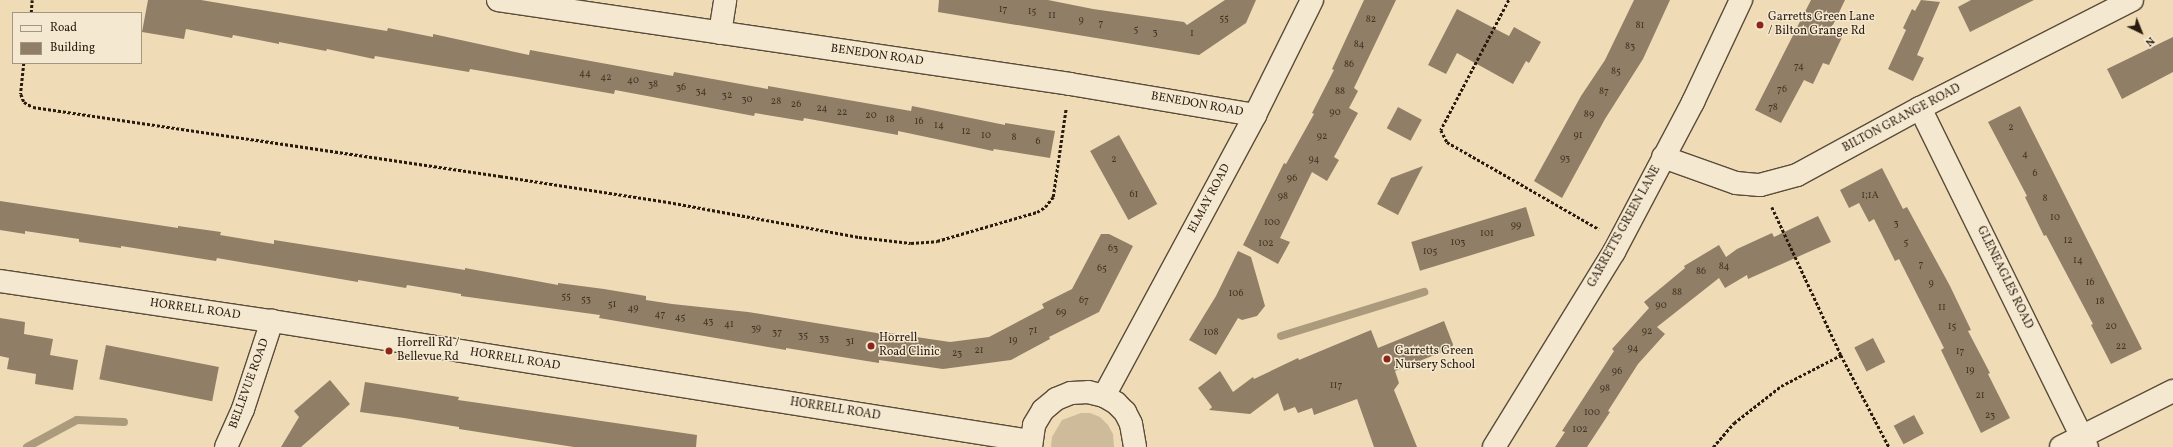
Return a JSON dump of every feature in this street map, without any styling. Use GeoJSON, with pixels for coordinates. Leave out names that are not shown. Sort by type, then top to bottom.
{"type":"FeatureCollection","features":[{"type":"Feature","properties":{"kind":"street","name":"BENEDON ROAD"},"geometry":{"type":"LineString","coordinates":[[498,0],[1070,84],[1255,116]]}},
{"type":"Feature","properties":{"kind":"street"},"geometry":{"type":"LineString","coordinates":[[720,33],[725,0]]}},
{"type":"Feature","properties":{"kind":"street","name":"ELMAY ROAD"},"geometry":{"type":"LineString","coordinates":[[1104,396],[1255,116],[1312,0]]}},
{"type":"Feature","properties":{"kind":"street","name":"GARRETTS GREEN LANE"},"geometry":{"type":"LineString","coordinates":[[1494,447],[1619,242],[1693,102],[1741,0]]}},
{"type":"Feature","properties":{"kind":"street","name":"BILTON GRANGE ROAD"},"geometry":{"type":"LineString","coordinates":[[1663,157],[1736,183],[1760,185],[1797,175],[1920,108],[2132,0]]}},
{"type":"Feature","properties":{"kind":"street","name":"GLENEAGLES ROAD"},"geometry":{"type":"LineString","coordinates":[[1920,108],[2085,442]]}},
{"type":"Feature","properties":{"kind":"street","name":"HORRELL ROAD"},"geometry":{"type":"LineString","coordinates":[[0,281],[272,321],[1030,444]]}},
{"type":"Feature","properties":{"kind":"street","name":"BELLEVUE ROAD"},"geometry":{"type":"LineString","coordinates":[[226,447],[243,409],[272,321]]}},
{"type":"Feature","properties":{"kind":"street"},"geometry":{"type":"LineString","coordinates":[[2062,447],[2085,442],[2173,391]]}},
{"type":"Feature","properties":{"kind":"street"},"geometry":{"type":"LineString","coordinates":[[1030,444],[1034,425],[1043,410],[1056,399],[1071,393],[1088,392],[1104,396],[1116,403],[1125,412],[1132,424],[1135,447]]}},
{"type":"Feature","properties":{"kind":"path"},"geometry":{"type":"LineString","coordinates":[[31,12],[32,0]]}},
{"type":"Feature","properties":{"kind":"path"},"geometry":{"type":"LineString","coordinates":[[1509,0],[1441,130],[1447,142],[1619,242]]}},
{"type":"Feature","properties":{"kind":"path"},"geometry":{"type":"LineString","coordinates":[[24,64],[21,94],[24,102],[33,107],[500,176],[668,202],[860,237],[912,243],[937,241],[1037,212],[1045,207],[1053,197],[1070,84]]}},
{"type":"Feature","properties":{"kind":"path"},"geometry":{"type":"LineString","coordinates":[[1760,185],[1787,235],[1841,355],[1889,447]]}},
{"type":"Feature","properties":{"kind":"path"},"geometry":{"type":"LineString","coordinates":[[1714,447],[1734,422],[1781,386],[1841,355]]}},
{"type":"Feature","properties":{"kind":"shaded area"},"geometry":{"type":"Polygon","coordinates":[[[1081,413],[1090,413],[1100,417],[1108,425],[1113,434],[1114,447],[1051,447],[1052,437],[1062,420],[1081,413]]]}},
{"type":"Feature","properties":{"kind":"building"},"geometry":{"type":"Polygon","coordinates":[[[148,0],[201,0],[387,31],[388,28],[433,37],[433,34],[529,55],[530,50],[673,76],[674,72],[768,89],[768,86],[911,111],[912,106],[1005,125],[1005,123],[1055,131],[1050,158],[994,149],[993,151],[898,131],[898,135],[804,118],[803,121],[755,113],[754,116],[615,90],[614,94],[470,69],[469,72],[375,56],[374,59],[327,49],[326,51],[279,42],[279,44],[233,35],[232,38],[186,29],[184,39],[142,32],[148,0]]]}},
{"type":"Feature","properties":{"kind":"building"},"geometry":{"type":"Polygon","coordinates":[[[939,0],[1048,0],[1093,9],[1184,22],[1187,25],[1225,0],[1256,0],[1246,23],[1199,55],[938,12],[939,0]]]}},
{"type":"Feature","properties":{"kind":"building"},"geometry":{"type":"Polygon","coordinates":[[[1364,0],[1396,0],[1354,88],[1358,91],[1349,108],[1358,113],[1334,157],[1339,160],[1327,181],[1312,172],[1280,238],[1290,242],[1278,264],[1243,245],[1284,163],[1286,164],[1314,114],[1312,113],[1334,70],[1332,69],[1364,0]]]}},
{"type":"Feature","properties":{"kind":"building"},"geometry":{"type":"Polygon","coordinates":[[[1634,0],[1670,0],[1643,59],[1605,119],[1562,198],[1534,181],[1581,96],[1605,60],[1634,0]]]}},
{"type":"Feature","properties":{"kind":"building"},"geometry":{"type":"Polygon","coordinates":[[[1811,0],[1845,0],[1832,27],[1844,33],[1829,65],[1823,63],[1813,84],[1804,80],[1781,123],[1755,110],[1811,0]]]}},
{"type":"Feature","properties":{"kind":"building"},"geometry":{"type":"Polygon","coordinates":[[[1921,0],[1940,2],[1917,55],[1924,58],[1913,81],[1888,69],[1906,30],[1903,28],[1912,9],[1915,11],[1921,0]]]}},
{"type":"Feature","properties":{"kind":"building"},"geometry":{"type":"Polygon","coordinates":[[[1971,0],[2034,0],[1970,32],[1958,7],[1971,0]]]}},
{"type":"Feature","properties":{"kind":"building"},"geometry":{"type":"Polygon","coordinates":[[[1457,9],[1509,36],[1514,27],[1541,42],[1529,63],[1526,61],[1513,84],[1457,53],[1446,74],[1428,65],[1457,9]]]}},
{"type":"Feature","properties":{"kind":"building"},"geometry":{"type":"Polygon","coordinates":[[[2173,37],[2173,72],[2122,99],[2107,69],[2173,37]]]}},
{"type":"Feature","properties":{"kind":"building"},"geometry":{"type":"Polygon","coordinates":[[[2020,106],[2142,349],[2111,364],[2091,325],[2093,324],[2046,235],[2044,236],[2025,197],[2027,196],[1988,122],[2020,106]]]}},
{"type":"Feature","properties":{"kind":"building"},"geometry":{"type":"Polygon","coordinates":[[[1398,107],[1422,120],[1411,141],[1387,128],[1398,107]]]}},
{"type":"Feature","properties":{"kind":"building"},"geometry":{"type":"Polygon","coordinates":[[[1119,135],[1157,204],[1128,220],[1090,151],[1119,135]]]}},
{"type":"Feature","properties":{"kind":"building"},"geometry":{"type":"Polygon","coordinates":[[[1423,166],[1398,215],[1377,204],[1391,178],[1423,166]]]}},
{"type":"Feature","properties":{"kind":"building"},"geometry":{"type":"Polygon","coordinates":[[[1882,168],[1903,209],[1907,207],[1950,286],[1971,330],[1968,331],[1990,373],[1988,374],[2010,418],[1981,433],[1941,350],[1944,348],[1899,259],[1895,261],[1874,219],[1869,222],[1859,203],[1849,208],[1840,190],[1882,168]]]}},
{"type":"Feature","properties":{"kind":"building"},"geometry":{"type":"Polygon","coordinates":[[[0,201],[178,228],[178,226],[221,232],[220,235],[274,244],[274,240],[465,270],[465,268],[558,285],[558,283],[604,289],[646,296],[646,300],[672,304],[748,312],[889,335],[889,333],[950,342],[989,337],[1044,308],[1042,304],[1072,289],[1101,234],[1109,234],[1133,246],[1099,312],[1049,337],[1050,339],[1011,360],[943,369],[879,360],[879,363],[786,348],[786,350],[599,318],[600,315],[461,296],[461,294],[407,285],[406,288],[358,280],[358,282],[217,258],[216,261],[121,246],[121,248],[79,242],[79,239],[25,231],[25,234],[0,230],[0,201]]]}},
{"type":"Feature","properties":{"kind":"building"},"geometry":{"type":"Polygon","coordinates":[[[1526,207],[1535,236],[1420,271],[1411,242],[1526,207]]]}},
{"type":"Feature","properties":{"kind":"building"},"geometry":{"type":"Polygon","coordinates":[[[1818,216],[1831,242],[1748,279],[1747,275],[1725,288],[1719,278],[1657,327],[1665,334],[1638,364],[1608,411],[1610,412],[1587,447],[1555,447],[1565,432],[1562,431],[1614,351],[1612,349],[1649,308],[1644,302],[1685,268],[1684,266],[1719,245],[1726,257],[1737,249],[1772,233],[1774,237],[1818,216]]]}},
{"type":"Feature","properties":{"kind":"building"},"geometry":{"type":"Polygon","coordinates":[[[1238,251],[1251,257],[1265,306],[1257,316],[1242,320],[1238,318],[1216,355],[1189,340],[1216,296],[1238,251]]]}},
{"type":"Feature","properties":{"kind":"building"},"geometry":{"type":"Polygon","coordinates":[[[0,318],[25,322],[24,334],[53,339],[50,355],[78,360],[73,390],[35,384],[36,374],[7,369],[9,358],[0,356],[0,318]]]}},
{"type":"Feature","properties":{"kind":"building"},"geometry":{"type":"Polygon","coordinates":[[[1444,321],[1454,347],[1395,371],[1399,383],[1394,390],[1417,447],[1374,447],[1357,399],[1314,415],[1312,408],[1298,413],[1295,407],[1284,411],[1278,393],[1250,414],[1209,410],[1212,407],[1198,388],[1220,371],[1233,392],[1253,377],[1254,379],[1298,358],[1299,360],[1371,330],[1378,348],[1444,321]]]}},
{"type":"Feature","properties":{"kind":"building"},"geometry":{"type":"Polygon","coordinates":[[[1873,338],[1885,362],[1867,372],[1854,348],[1873,338]]]}},
{"type":"Feature","properties":{"kind":"building"},"geometry":{"type":"Polygon","coordinates":[[[106,345],[219,367],[212,401],[99,379],[106,345]]]}},
{"type":"Feature","properties":{"kind":"building"},"geometry":{"type":"Polygon","coordinates":[[[330,380],[350,404],[301,447],[281,447],[299,417],[294,411],[330,380]]]}},
{"type":"Feature","properties":{"kind":"building"},"geometry":{"type":"Polygon","coordinates":[[[365,382],[459,397],[458,400],[697,435],[696,447],[574,447],[360,412],[365,382]]]}},
{"type":"Feature","properties":{"kind":"building"},"geometry":{"type":"Polygon","coordinates":[[[1914,415],[1924,434],[1904,444],[1894,426],[1914,415]]]}},
{"type":"Feature","properties":{"kind":"waterway"},"geometry":{"type":"LineString","coordinates":[[1281,336],[1424,292]]}},
{"type":"Feature","properties":{"kind":"waterway"},"geometry":{"type":"LineString","coordinates":[[27,447],[77,420],[124,422]]}},
{"type":"Feature","properties":{"kind":"place","name":"Garretts Green Lane / Bilton Grange Rd"},"geometry":{"type":"Point","coordinates":[1760,25]}},
{"type":"Feature","properties":{"kind":"place","name":"Horrell Road Clinic"},"geometry":{"type":"Point","coordinates":[871,346]}},
{"type":"Feature","properties":{"kind":"place","name":"Horrell Rd / Bellevue Rd"},"geometry":{"type":"Point","coordinates":[389,351]}},
{"type":"Feature","properties":{"kind":"place","name":"Garretts Green Nursery School"},"geometry":{"type":"Point","coordinates":[1387,359]}}]}
